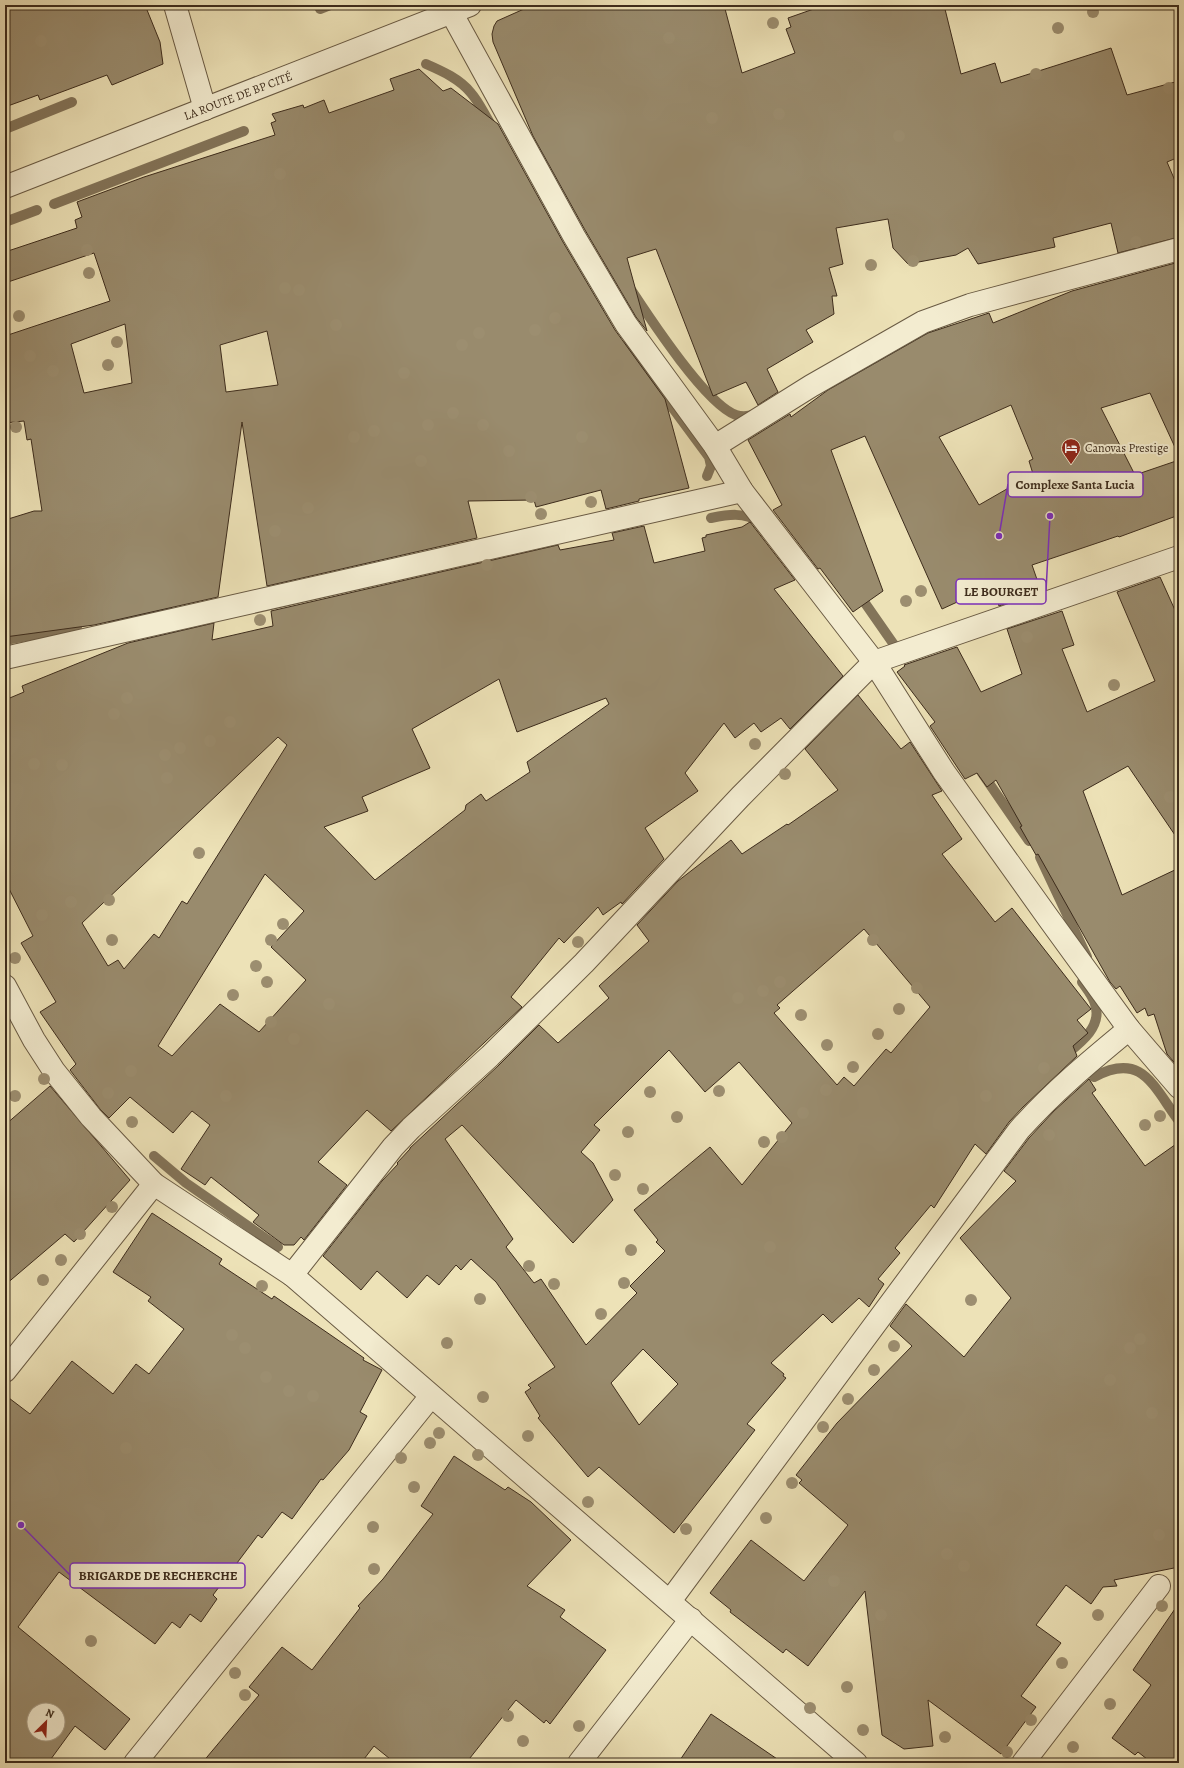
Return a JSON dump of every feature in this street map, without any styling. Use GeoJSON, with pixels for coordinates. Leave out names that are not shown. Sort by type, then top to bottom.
{"type":"FeatureCollection","features":[{"type":"Feature","properties":{"kind":"street"},"geometry":{"type":"LineString","coordinates":[[175,5],[205,109]]}},
{"type":"Feature","properties":{"kind":"street"},"geometry":{"type":"LineString","coordinates":[[461,9],[574,236],[626,324],[715,446],[742,491],[874,662],[944,772],[1129,1029],[1179,1087]]}},
{"type":"Feature","properties":{"kind":"street","name":"LA ROUTE DE BP CITÉ"},"geometry":{"type":"LineString","coordinates":[[5,187],[461,9]]}},
{"type":"Feature","properties":{"kind":"street"},"geometry":{"type":"LineString","coordinates":[[715,446],[811,386],[924,322],[970,305],[1179,249]]}},
{"type":"Feature","properties":{"kind":"street"},"geometry":{"type":"LineString","coordinates":[[5,658],[742,491]]}},
{"type":"Feature","properties":{"kind":"street"},"geometry":{"type":"LineString","coordinates":[[292,1276],[382,1160],[402,1138],[490,1056],[584,963],[740,797],[874,662],[1179,557]]}},
{"type":"Feature","properties":{"kind":"street"},"geometry":{"type":"LineString","coordinates":[[5,986],[34,1040],[54,1071],[91,1117],[154,1184],[292,1276],[856,1763]]}},
{"type":"Feature","properties":{"kind":"street"},"geometry":{"type":"LineString","coordinates":[[670,1601],[1019,1130],[1043,1103],[1070,1077],[1129,1029]]}},
{"type":"Feature","properties":{"kind":"street"},"geometry":{"type":"LineString","coordinates":[[5,1371],[154,1184]]}},
{"type":"Feature","properties":{"kind":"street"},"geometry":{"type":"LineString","coordinates":[[135,1763],[431,1396]]}},
{"type":"Feature","properties":{"kind":"street"},"geometry":{"type":"LineString","coordinates":[[1023,1763],[1159,1586]]}},
{"type":"Feature","properties":{"kind":"street"},"geometry":{"type":"LineString","coordinates":[[579,1763],[691,1620]]}},
{"type":"Feature","properties":{"kind":"building"},"geometry":{"type":"Polygon","coordinates":[[[5,5],[145,5],[160,42],[163,64],[112,85],[107,75],[40,100],[38,95],[5,107],[5,5]]]}},
{"type":"Feature","properties":{"kind":"building"},"geometry":{"type":"Polygon","coordinates":[[[533,5],[724,5],[742,73],[795,53],[786,29],[791,27],[788,18],[825,5],[944,5],[961,74],[995,63],[1001,83],[1111,48],[1127,95],[1179,81],[1179,157],[1167,162],[1179,190],[1179,237],[1118,253],[1111,223],[1053,238],[1055,247],[978,264],[968,248],[956,255],[908,264],[893,248],[888,219],[836,228],[843,264],[829,268],[837,296],[832,296],[834,314],[806,330],[813,342],[767,369],[778,392],[758,405],[746,382],[713,396],[656,249],[627,258],[647,331],[636,317],[585,230],[533,136],[493,42],[492,34],[497,21],[533,5]]]}},
{"type":"Feature","properties":{"kind":"building"},"geometry":{"type":"Polygon","coordinates":[[[419,69],[443,91],[451,88],[498,124],[563,242],[615,330],[665,399],[689,488],[639,499],[639,501],[606,509],[601,490],[536,507],[534,500],[468,501],[477,538],[267,586],[242,422],[218,597],[94,625],[5,637],[5,520],[34,511],[42,511],[31,439],[27,440],[24,421],[5,423],[5,336],[110,301],[94,253],[5,283],[5,252],[77,228],[75,220],[82,217],[77,202],[144,177],[275,135],[271,123],[276,121],[272,114],[303,105],[304,108],[324,100],[329,113],[394,90],[390,79],[419,69]],[[125,324],[71,344],[84,393],[132,383],[125,324]],[[267,331],[220,345],[226,392],[278,385],[267,331]]]}},
{"type":"Feature","properties":{"kind":"building"},"geometry":{"type":"Polygon","coordinates":[[[1179,262],[1179,456],[1150,393],[1101,408],[1135,475],[1179,460],[1179,515],[1119,537],[1118,536],[1032,565],[1041,591],[999,606],[992,586],[942,609],[865,436],[831,450],[883,591],[853,612],[773,510],[782,505],[748,440],[790,414],[791,417],[828,390],[928,333],[989,313],[993,323],[1072,291],[1179,262]],[[1011,405],[939,437],[979,505],[1033,474],[1029,461],[1033,459],[1011,405]]]}},
{"type":"Feature","properties":{"kind":"building"},"geometry":{"type":"Polygon","coordinates":[[[750,522],[795,580],[774,589],[843,676],[790,729],[781,718],[761,732],[754,723],[735,738],[724,723],[685,773],[698,791],[645,828],[664,859],[622,904],[621,902],[603,915],[598,907],[564,943],[559,938],[511,997],[522,1007],[391,1131],[367,1110],[318,1162],[347,1185],[304,1240],[301,1237],[294,1245],[284,1245],[253,1222],[259,1215],[211,1177],[205,1185],[181,1169],[210,1125],[192,1111],[173,1133],[130,1097],[109,1118],[100,1109],[70,1070],[76,1064],[40,1012],[56,1002],[21,943],[33,936],[5,881],[5,700],[24,692],[22,686],[128,643],[214,623],[212,640],[273,626],[271,611],[558,545],[560,550],[614,540],[612,533],[644,526],[654,563],[705,551],[702,538],[706,537],[706,535],[742,527],[750,522]],[[499,679],[412,729],[430,768],[362,797],[368,811],[324,827],[375,880],[465,810],[466,805],[481,794],[486,801],[530,772],[527,762],[609,704],[606,698],[517,732],[499,679]],[[278,737],[82,923],[108,966],[118,960],[124,969],[154,934],[159,938],[182,901],[187,904],[287,745],[278,737]],[[265,874],[158,1046],[172,1056],[220,1004],[259,1032],[306,980],[271,947],[304,911],[265,874]]]}},
{"type":"Feature","properties":{"kind":"building"},"geometry":{"type":"Polygon","coordinates":[[[1160,577],[1179,619],[1179,841],[1128,766],[1083,791],[1122,895],[1179,868],[1179,1068],[1167,1054],[1154,1014],[1148,1016],[1145,1008],[1137,1013],[1120,986],[1116,989],[1110,982],[1038,854],[1036,855],[1020,827],[1022,826],[996,780],[987,787],[977,773],[965,779],[930,726],[935,722],[897,672],[905,666],[904,665],[957,647],[981,692],[1022,674],[1007,629],[1062,611],[1074,645],[1062,649],[1087,712],[1155,681],[1117,592],[1160,577]]]}},
{"type":"Feature","properties":{"kind":"building"},"geometry":{"type":"Polygon","coordinates":[[[858,695],[901,749],[910,742],[942,791],[932,795],[962,839],[942,854],[995,922],[1012,908],[1091,1009],[1077,1020],[1088,1033],[1073,1046],[1077,1056],[1009,1122],[986,1154],[975,1144],[934,1208],[931,1205],[895,1248],[900,1253],[878,1279],[884,1284],[869,1307],[859,1298],[832,1323],[823,1314],[771,1363],[784,1374],[783,1376],[786,1378],[747,1424],[755,1430],[674,1533],[599,1467],[588,1477],[538,1418],[540,1416],[525,1392],[531,1388],[528,1385],[555,1367],[496,1282],[471,1259],[461,1270],[456,1265],[439,1285],[427,1275],[407,1298],[377,1271],[361,1290],[323,1256],[410,1148],[499,1065],[539,1025],[558,1043],[609,998],[599,986],[649,941],[637,925],[678,881],[731,840],[742,854],[787,824],[788,825],[838,790],[805,749],[858,695]],[[864,929],[777,1005],[780,1008],[774,1013],[837,1085],[844,1077],[854,1086],[886,1049],[891,1053],[930,1007],[864,929]],[[669,1050],[594,1125],[600,1130],[581,1152],[593,1163],[613,1200],[573,1243],[462,1125],[445,1139],[513,1239],[506,1247],[534,1283],[541,1279],[586,1345],[637,1293],[630,1286],[665,1251],[656,1242],[658,1240],[634,1210],[710,1147],[742,1185],[792,1123],[739,1062],[705,1092],[669,1050]],[[643,1349],[611,1383],[639,1425],[678,1384],[643,1349]]]}},
{"type":"Feature","properties":{"kind":"building"},"geometry":{"type":"Polygon","coordinates":[[[1089,1079],[1096,1090],[1092,1093],[1145,1166],[1179,1142],[1179,1567],[1114,1580],[1117,1586],[1103,1587],[1091,1604],[1066,1585],[1036,1625],[1061,1643],[1021,1696],[1036,1707],[1001,1754],[928,1700],[933,1746],[904,1749],[882,1735],[865,1591],[808,1666],[786,1649],[783,1653],[730,1612],[731,1610],[710,1593],[751,1540],[804,1581],[848,1525],[799,1483],[802,1480],[796,1475],[837,1423],[912,1346],[890,1326],[906,1304],[964,1357],[1011,1298],[960,1238],[1016,1181],[1004,1171],[1029,1138],[1054,1111],[1089,1079]]]}},
{"type":"Feature","properties":{"kind":"building"},"geometry":{"type":"Polygon","coordinates":[[[50,1086],[130,1180],[74,1242],[65,1234],[5,1285],[5,1125],[50,1086]]]}},
{"type":"Feature","properties":{"kind":"building"},"geometry":{"type":"Polygon","coordinates":[[[152,1213],[222,1259],[219,1264],[272,1299],[274,1296],[364,1358],[363,1360],[382,1370],[360,1412],[367,1416],[349,1450],[323,1480],[321,1479],[292,1519],[282,1512],[262,1538],[258,1535],[213,1595],[217,1599],[201,1622],[190,1614],[180,1628],[172,1622],[155,1644],[59,1572],[18,1627],[130,1719],[105,1750],[75,1726],[66,1738],[66,1702],[26,1702],[26,1742],[63,1742],[48,1763],[5,1763],[5,1395],[30,1414],[72,1361],[113,1394],[136,1364],[149,1374],[184,1329],[148,1301],[151,1297],[113,1272],[152,1213]]]}},
{"type":"Feature","properties":{"kind":"building"},"geometry":{"type":"Polygon","coordinates":[[[454,1456],[505,1490],[508,1487],[531,1502],[571,1540],[527,1586],[565,1610],[560,1617],[606,1650],[550,1724],[546,1720],[544,1723],[516,1700],[466,1763],[395,1763],[374,1746],[361,1763],[202,1763],[259,1695],[249,1687],[282,1647],[312,1670],[360,1608],[358,1606],[383,1579],[433,1514],[421,1506],[454,1456]]]}},
{"type":"Feature","properties":{"kind":"building"},"geometry":{"type":"Polygon","coordinates":[[[1179,1603],[1179,1763],[1152,1763],[1138,1752],[1135,1755],[1112,1738],[1151,1685],[1133,1670],[1179,1603]]]}},
{"type":"Feature","properties":{"kind":"building"},"geometry":{"type":"Polygon","coordinates":[[[711,1714],[783,1763],[678,1763],[711,1714]]]}},
{"type":"Feature","properties":{"kind":"waterway"},"geometry":{"type":"LineString","coordinates":[[320,9],[330,5]]}},
{"type":"Feature","properties":{"kind":"waterway"},"geometry":{"type":"LineString","coordinates":[[426,64],[450,76],[467,88],[490,123]]}},
{"type":"Feature","properties":{"kind":"waterway"},"geometry":{"type":"LineString","coordinates":[[5,129],[72,102]]}},
{"type":"Feature","properties":{"kind":"waterway"},"geometry":{"type":"LineString","coordinates":[[54,204],[244,131]]}},
{"type":"Feature","properties":{"kind":"waterway"},"geometry":{"type":"LineString","coordinates":[[5,222],[37,210]]}},
{"type":"Feature","properties":{"kind":"waterway"},"geometry":{"type":"LineString","coordinates":[[632,291],[665,340],[695,379],[710,395],[724,408],[736,415],[754,415]]}},
{"type":"Feature","properties":{"kind":"waterway"},"geometry":{"type":"LineString","coordinates":[[627,346],[709,457],[711,466],[707,476]]}},
{"type":"Feature","properties":{"kind":"waterway"},"geometry":{"type":"LineString","coordinates":[[711,518],[729,515],[742,515],[754,519],[759,523]]}},
{"type":"Feature","properties":{"kind":"waterway"},"geometry":{"type":"LineString","coordinates":[[858,593],[897,649]]}},
{"type":"Feature","properties":{"kind":"waterway"},"geometry":{"type":"LineString","coordinates":[[112,620],[167,611]]}},
{"type":"Feature","properties":{"kind":"waterway"},"geometry":{"type":"LineString","coordinates":[[5,640],[77,627]]}},
{"type":"Feature","properties":{"kind":"waterway"},"geometry":{"type":"LineString","coordinates":[[982,773],[1029,841]]}},
{"type":"Feature","properties":{"kind":"waterway"},"geometry":{"type":"LineString","coordinates":[[1040,857],[1087,957]]}},
{"type":"Feature","properties":{"kind":"waterway"},"geometry":{"type":"LineString","coordinates":[[1064,1056],[1083,1040],[1093,1027],[1096,1020],[1097,1012],[1094,1001],[1082,982]]}},
{"type":"Feature","properties":{"kind":"waterway"},"geometry":{"type":"LineString","coordinates":[[1094,1077],[1110,1070],[1124,1068],[1135,1070],[1145,1076],[1153,1085],[1179,1121]]}},
{"type":"Feature","properties":{"kind":"waterway"},"geometry":{"type":"LineString","coordinates":[[154,1156],[186,1183],[278,1247]]}},
{"type":"Feature","properties":{"kind":"place","name":"Canovas Prestige"},"geometry":{"type":"Point","coordinates":[1071,465]}},
{"type":"Feature","properties":{"kind":"place","name":"LE BOURGET"},"geometry":{"type":"Point","coordinates":[1050,516]}},
{"type":"Feature","properties":{"kind":"place","name":"Complexe Santa Lucia"},"geometry":{"type":"Point","coordinates":[999,536]}},
{"type":"Feature","properties":{"kind":"place","name":"BRIGARDE DE RECHERCHE"},"geometry":{"type":"Point","coordinates":[21,1525]}}]}
